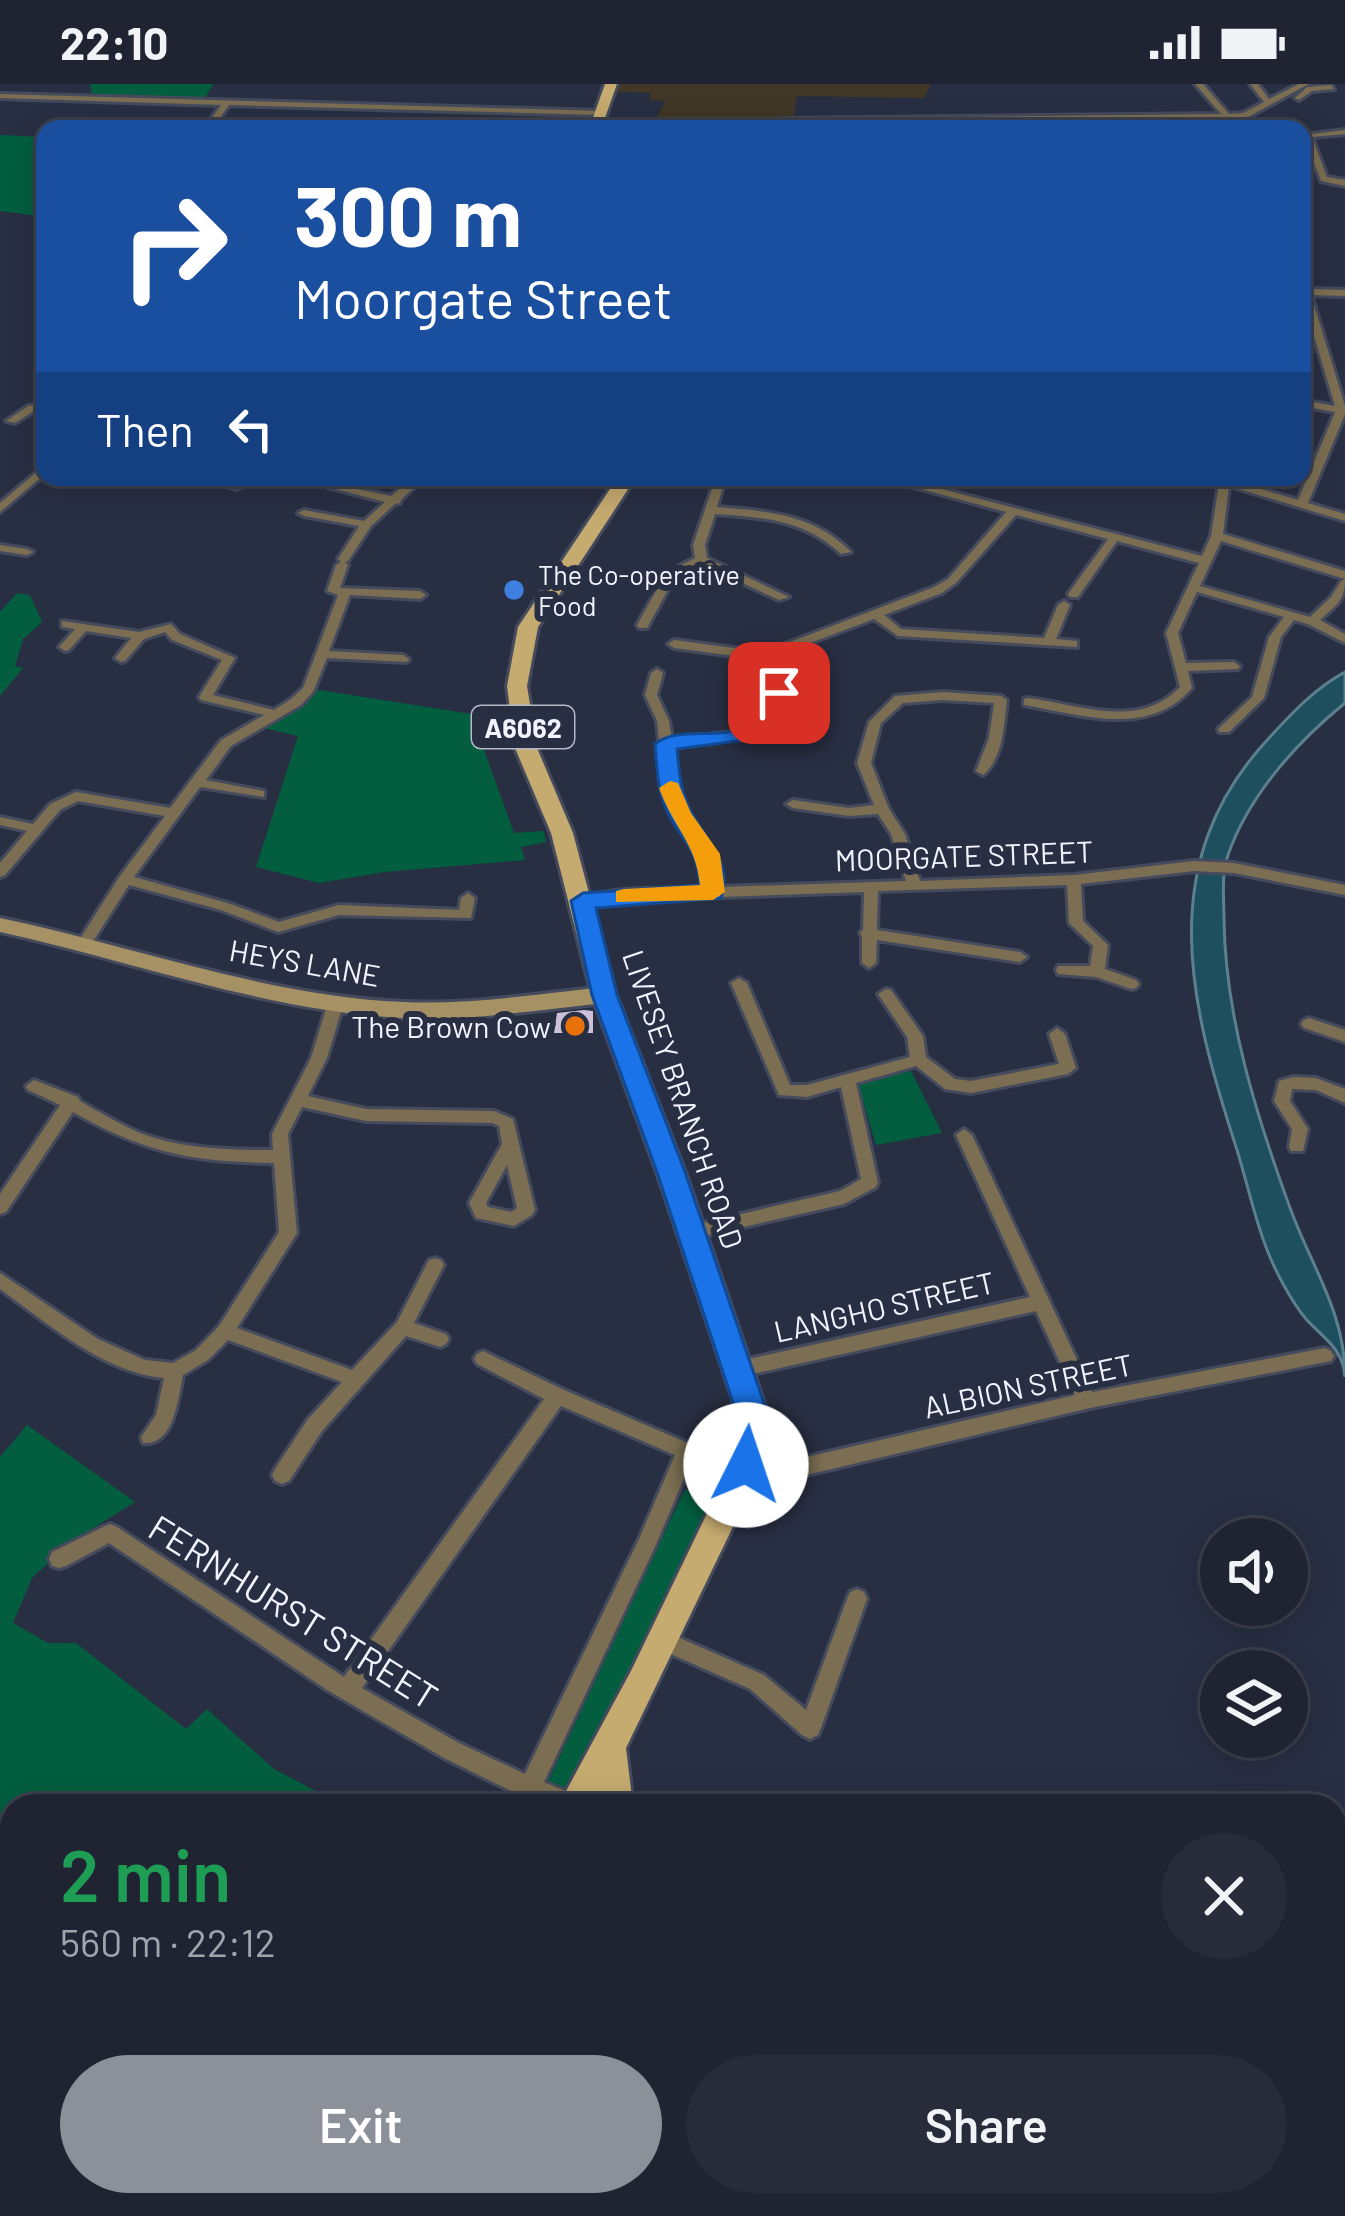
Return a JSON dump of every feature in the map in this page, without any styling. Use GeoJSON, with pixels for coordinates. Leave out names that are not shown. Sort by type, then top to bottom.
{"type":"FeatureCollection","features":[{"type":"Feature","properties":{"kind":"main road"},"geometry":{"type":"LineString","coordinates":[[600,120],[611,84]]}},
{"type":"Feature","properties":{"kind":"main road","name":"LIVESEY BRANCH ROAD"},"geometry":{"type":"LineString","coordinates":[[582,1794],[664,1641],[744,1470],[753,1415],[604,995],[562,833],[526,748],[517,686],[528,627],[621,486]]}},
{"type":"Feature","properties":{"kind":"main road"},"geometry":{"type":"LineString","coordinates":[[609,1750],[613,1794]]}},
{"type":"Feature","properties":{"kind":"street"},"geometry":{"type":"LineString","coordinates":[[257,103],[271,84]]}},
{"type":"Feature","properties":{"kind":"street"},"geometry":{"type":"LineString","coordinates":[[1199,84],[1228,120]]}},
{"type":"Feature","properties":{"kind":"street"},"geometry":{"type":"LineString","coordinates":[[1254,84],[1269,104]]}},
{"type":"Feature","properties":{"kind":"street"},"geometry":{"type":"LineString","coordinates":[[960,120],[1245,115],[1304,84]]}},
{"type":"Feature","properties":{"kind":"street"},"geometry":{"type":"LineString","coordinates":[[1294,102],[1310,89],[1329,86],[1345,97]]}},
{"type":"Feature","properties":{"kind":"street"},"geometry":{"type":"LineString","coordinates":[[0,96],[601,112]]}},
{"type":"Feature","properties":{"kind":"street"},"geometry":{"type":"LineString","coordinates":[[214,120],[227,102]]}},
{"type":"Feature","properties":{"kind":"street"},"geometry":{"type":"LineString","coordinates":[[498,120],[502,110]]}},
{"type":"Feature","properties":{"kind":"street"},"geometry":{"type":"LineString","coordinates":[[1311,135],[1345,133]]}},
{"type":"Feature","properties":{"kind":"street"},"geometry":{"type":"LineString","coordinates":[[1311,148],[1324,179],[1345,184]]}},
{"type":"Feature","properties":{"kind":"street"},"geometry":{"type":"LineString","coordinates":[[1311,167],[1317,167]]}},
{"type":"Feature","properties":{"kind":"street"},"geometry":{"type":"LineString","coordinates":[[1311,292],[1345,293]]}},
{"type":"Feature","properties":{"kind":"street"},"geometry":{"type":"LineString","coordinates":[[1311,313],[1343,410],[1311,483]]}},
{"type":"Feature","properties":{"kind":"street"},"geometry":{"type":"LineString","coordinates":[[1311,405],[1343,410]]}},
{"type":"Feature","properties":{"kind":"street"},"geometry":{"type":"LineString","coordinates":[[10,422],[36,407]]}},
{"type":"Feature","properties":{"kind":"street"},"geometry":{"type":"LineString","coordinates":[[0,509],[36,475]]}},
{"type":"Feature","properties":{"kind":"street"},"geometry":{"type":"LineString","coordinates":[[336,486],[396,501]]}},
{"type":"Feature","properties":{"kind":"street"},"geometry":{"type":"LineString","coordinates":[[410,486],[364,524],[332,590],[420,595]]}},
{"type":"Feature","properties":{"kind":"street"},"geometry":{"type":"LineString","coordinates":[[700,560],[699,545],[718,486]]}},
{"type":"Feature","properties":{"kind":"street"},"geometry":{"type":"LineString","coordinates":[[917,486],[1206,562]]}},
{"type":"Feature","properties":{"kind":"street"},"geometry":{"type":"LineString","coordinates":[[914,885],[898,834],[882,809],[864,763],[875,722],[899,699],[943,696],[1110,716],[1163,710],[1186,688],[1172,633],[1217,536],[1223,486]]}},
{"type":"Feature","properties":{"kind":"street"},"geometry":{"type":"LineString","coordinates":[[1246,486],[1345,518]]}},
{"type":"Feature","properties":{"kind":"street"},"geometry":{"type":"LineString","coordinates":[[1302,504],[1310,486]]}},
{"type":"Feature","properties":{"kind":"street"},"geometry":{"type":"LineString","coordinates":[[709,510],[800,523],[834,539],[845,552]]}},
{"type":"Feature","properties":{"kind":"street"},"geometry":{"type":"LineString","coordinates":[[674,644],[765,656],[875,614],[952,581],[1013,511]]}},
{"type":"Feature","properties":{"kind":"street"},"geometry":{"type":"LineString","coordinates":[[304,513],[364,524]]}},
{"type":"Feature","properties":{"kind":"street"},"geometry":{"type":"LineString","coordinates":[[1217,536],[1344,586],[1312,621]]}},
{"type":"Feature","properties":{"kind":"street"},"geometry":{"type":"LineString","coordinates":[[1050,639],[1069,600],[1114,538]]}},
{"type":"Feature","properties":{"kind":"street"},"geometry":{"type":"LineString","coordinates":[[0,548],[27,552]]}},
{"type":"Feature","properties":{"kind":"street"},"geometry":{"type":"LineString","coordinates":[[329,552],[343,562]]}},
{"type":"Feature","properties":{"kind":"street"},"geometry":{"type":"LineString","coordinates":[[700,560],[784,597]]}},
{"type":"Feature","properties":{"kind":"street"},"geometry":{"type":"LineString","coordinates":[[643,625],[670,575],[700,560]]}},
{"type":"Feature","properties":{"kind":"street"},"geometry":{"type":"LineString","coordinates":[[321,572],[343,562]]}},
{"type":"Feature","properties":{"kind":"street"},"geometry":{"type":"LineString","coordinates":[[1192,587],[1312,621],[1345,639]]}},
{"type":"Feature","properties":{"kind":"street"},"geometry":{"type":"LineString","coordinates":[[86,942],[124,879],[226,742],[309,689],[345,592]]}},
{"type":"Feature","properties":{"kind":"street"},"geometry":{"type":"LineString","coordinates":[[875,614],[898,632],[1073,644]]}},
{"type":"Feature","properties":{"kind":"street"},"geometry":{"type":"LineString","coordinates":[[1224,729],[1258,698],[1275,637],[1290,617]]}},
{"type":"Feature","properties":{"kind":"street"},"geometry":{"type":"LineString","coordinates":[[66,624],[140,636],[166,627],[176,637],[229,658],[205,697],[276,714]]}},
{"type":"Feature","properties":{"kind":"street"},"geometry":{"type":"LineString","coordinates":[[65,647],[82,627]]}},
{"type":"Feature","properties":{"kind":"street"},"geometry":{"type":"LineString","coordinates":[[121,658],[140,636]]}},
{"type":"Feature","properties":{"kind":"street"},"geometry":{"type":"LineString","coordinates":[[322,654],[403,659]]}},
{"type":"Feature","properties":{"kind":"street"},"geometry":{"type":"LineString","coordinates":[[1181,667],[1234,667]]}},
{"type":"Feature","properties":{"kind":"street"},"geometry":{"type":"LineString","coordinates":[[658,673],[651,695],[662,721],[670,790],[680,814],[708,854],[713,892]]}},
{"type":"Feature","properties":{"kind":"street"},"geometry":{"type":"LineString","coordinates":[[874,691],[889,705]]}},
{"type":"Feature","properties":{"kind":"street"},"geometry":{"type":"LineString","coordinates":[[666,744],[744,735],[763,725],[779,693]]}},
{"type":"Feature","properties":{"kind":"street"},"geometry":{"type":"LineString","coordinates":[[983,771],[1015,701]]}},
{"type":"Feature","properties":{"kind":"street"},"geometry":{"type":"LineString","coordinates":[[196,782],[259,794]]}},
{"type":"Feature","properties":{"kind":"street"},"geometry":{"type":"LineString","coordinates":[[0,872],[64,800],[76,796],[172,813]]}},
{"type":"Feature","properties":{"kind":"street"},"geometry":{"type":"LineString","coordinates":[[793,804],[849,812],[882,809]]}},
{"type":"Feature","properties":{"kind":"street"},"geometry":{"type":"LineString","coordinates":[[0,821],[37,829]]}},
{"type":"Feature","properties":{"kind":"street","name":"MOORGATE STREET"},"geometry":{"type":"LineString","coordinates":[[583,901],[1074,880],[1194,866],[1234,868],[1345,890]]}},
{"type":"Feature","properties":{"kind":"street"},"geometry":{"type":"LineString","coordinates":[[124,879],[289,928],[339,910],[466,915],[468,898]]}},
{"type":"Feature","properties":{"kind":"street"},"geometry":{"type":"LineString","coordinates":[[1074,880],[1076,923],[1101,945],[1097,972]]}},
{"type":"Feature","properties":{"kind":"street"},"geometry":{"type":"LineString","coordinates":[[869,963],[871,886]]}},
{"type":"Feature","properties":{"kind":"street","name":"HEYS LANE"},"geometry":{"type":"LineString","coordinates":[[0,925],[86,942],[251,987],[401,1010],[467,1009],[604,995]]}},
{"type":"Feature","properties":{"kind":"street"},"geometry":{"type":"LineString","coordinates":[[867,933],[957,938],[1020,957]]}},
{"type":"Feature","properties":{"kind":"street"},"geometry":{"type":"LineString","coordinates":[[1063,970],[1097,972],[1131,983]]}},
{"type":"Feature","properties":{"kind":"street"},"geometry":{"type":"LineString","coordinates":[[740,983],[785,1091],[848,1081],[918,1060]]}},
{"type":"Feature","properties":{"kind":"street"},"geometry":{"type":"LineString","coordinates":[[886,994],[915,1036],[918,1060],[951,1085],[971,1087],[1068,1069],[1057,1034]]}},
{"type":"Feature","properties":{"kind":"street"},"geometry":{"type":"LineString","coordinates":[[0,1280],[92,1344],[143,1368],[175,1371],[202,1354],[225,1331],[288,1233],[280,1134],[299,1100],[336,1002]]}},
{"type":"Feature","properties":{"kind":"street"},"geometry":{"type":"LineString","coordinates":[[1309,1024],[1345,1036]]}},
{"type":"Feature","properties":{"kind":"street"},"geometry":{"type":"LineString","coordinates":[[1297,1148],[1300,1129],[1282,1101],[1285,1085],[1301,1080],[1335,1089],[1345,1097]]}},
{"type":"Feature","properties":{"kind":"street"},"geometry":{"type":"LineString","coordinates":[[691,1232],[844,1197],[870,1182],[848,1081]]}},
{"type":"Feature","properties":{"kind":"street"},"geometry":{"type":"LineString","coordinates":[[34,1086],[73,1101],[128,1135],[175,1151],[281,1157]]}},
{"type":"Feature","properties":{"kind":"street"},"geometry":{"type":"LineString","coordinates":[[299,1100],[366,1115],[494,1117],[507,1123],[510,1144]]}},
{"type":"Feature","properties":{"kind":"street"},"geometry":{"type":"LineString","coordinates":[[0,1207],[73,1101]]}},
{"type":"Feature","properties":{"kind":"street"},"geometry":{"type":"LineString","coordinates":[[964,1135],[1087,1401]]}},
{"type":"Feature","properties":{"kind":"street"},"geometry":{"type":"LineString","coordinates":[[283,1475],[354,1378],[404,1327],[435,1265]]}},
{"type":"Feature","properties":{"kind":"street","name":"LANGHO STREET"},"geometry":{"type":"LineString","coordinates":[[740,1369],[1042,1302]]}},
{"type":"Feature","properties":{"kind":"street"},"geometry":{"type":"LineString","coordinates":[[404,1327],[440,1339]]}},
{"type":"Feature","properties":{"kind":"street"},"geometry":{"type":"LineString","coordinates":[[225,1331],[354,1378]]}},
{"type":"Feature","properties":{"kind":"street","name":"ALBION STREET"},"geometry":{"type":"LineString","coordinates":[[744,1470],[785,1472],[1087,1401],[1325,1356]]}},
{"type":"Feature","properties":{"kind":"street"},"geometry":{"type":"LineString","coordinates":[[483,1359],[557,1396],[744,1470]]}},
{"type":"Feature","properties":{"kind":"street"},"geometry":{"type":"LineString","coordinates":[[150,1437],[165,1418],[175,1371]]}},
{"type":"Feature","properties":{"kind":"street"},"geometry":{"type":"LineString","coordinates":[[347,1691],[557,1396]]}},
{"type":"Feature","properties":{"kind":"street"},"geometry":{"type":"LineString","coordinates":[[529,1789],[647,1544],[686,1450]]}},
{"type":"Feature","properties":{"kind":"street","name":"FERNHURST STREET"},"geometry":{"type":"LineString","coordinates":[[59,1559],[110,1533],[347,1691],[543,1794]]}},
{"type":"Feature","properties":{"kind":"street"},"geometry":{"type":"LineString","coordinates":[[664,1641],[757,1682],[810,1728],[857,1599]]}},
{"type":"Feature","properties":{"kind":"shaded area"},"geometry":{"type":"Polygon","coordinates":[[[619,84],[931,84],[924,98],[797,96],[794,117],[747,120],[656,120],[665,101],[649,100],[651,93],[617,92],[619,84]]]}},
{"type":"Feature","properties":{"kind":"green space"},"geometry":{"type":"Polygon","coordinates":[[[90,84],[213,84],[204,100],[92,95],[90,84]]]}},
{"type":"Feature","properties":{"kind":"green space"},"geometry":{"type":"Polygon","coordinates":[[[0,135],[36,137],[36,216],[0,211],[0,135]]]}},
{"type":"Feature","properties":{"kind":"green space"},"geometry":{"type":"Polygon","coordinates":[[[17,593],[30,595],[42,622],[23,639],[15,666],[23,668],[0,696],[0,612],[17,593]]]}},
{"type":"Feature","properties":{"kind":"green space"},"geometry":{"type":"Polygon","coordinates":[[[313,689],[471,714],[514,833],[544,831],[546,842],[521,847],[525,860],[385,872],[319,883],[256,867],[298,736],[255,726],[313,689]]]}},
{"type":"Feature","properties":{"kind":"green space"},"geometry":{"type":"Polygon","coordinates":[[[911,1071],[942,1133],[876,1145],[859,1087],[863,1081],[911,1071]]]}},
{"type":"Feature","properties":{"kind":"green space"},"geometry":{"type":"Polygon","coordinates":[[[27,1425],[135,1502],[71,1542],[32,1578],[13,1623],[48,1643],[76,1643],[186,1729],[207,1709],[274,1769],[322,1794],[0,1794],[0,1457],[27,1425]]]}},
{"type":"Feature","properties":{"kind":"green space"},"geometry":{"type":"Polygon","coordinates":[[[685,1489],[712,1499],[578,1794],[545,1788],[685,1489]]]}},
{"type":"Feature","properties":{"kind":"water"},"geometry":{"type":"Polygon","coordinates":[[[1345,672],[1345,703],[1292,752],[1248,811],[1228,855],[1223,887],[1230,992],[1244,1064],[1289,1205],[1333,1310],[1345,1377],[1336,1351],[1289,1294],[1262,1235],[1206,1042],[1192,936],[1195,885],[1208,835],[1232,786],[1295,711],[1345,672]]]}},
{"type":"Feature","properties":{"kind":"building","name":"The Brown Cow"},"geometry":{"type":"Polygon","coordinates":[[[593,1011],[593,1033],[554,1033],[557,1013],[593,1011]]]}},
{"type":"Feature","properties":{"kind":"slow traffic"},"geometry":{"type":"LineString","coordinates":[[624,897],[713,892],[708,854],[680,814],[670,788]]}},
{"type":"Feature","properties":{"kind":"place","name":"The Co-operative Food"},"geometry":{"type":"Point","coordinates":[514,590]}},
{"type":"Feature","properties":{"kind":"place","name":"The Brown Cow"},"geometry":{"type":"Point","coordinates":[575,1026]}},
{"type":"Feature","properties":{"kind":"route"},"geometry":{"type":"LineString","coordinates":[[746,1465],[753,1415],[740,1369],[604,995],[583,901],[713,892],[708,854],[680,814],[670,790],[666,744],[744,735],[763,725],[779,693]]}}]}
